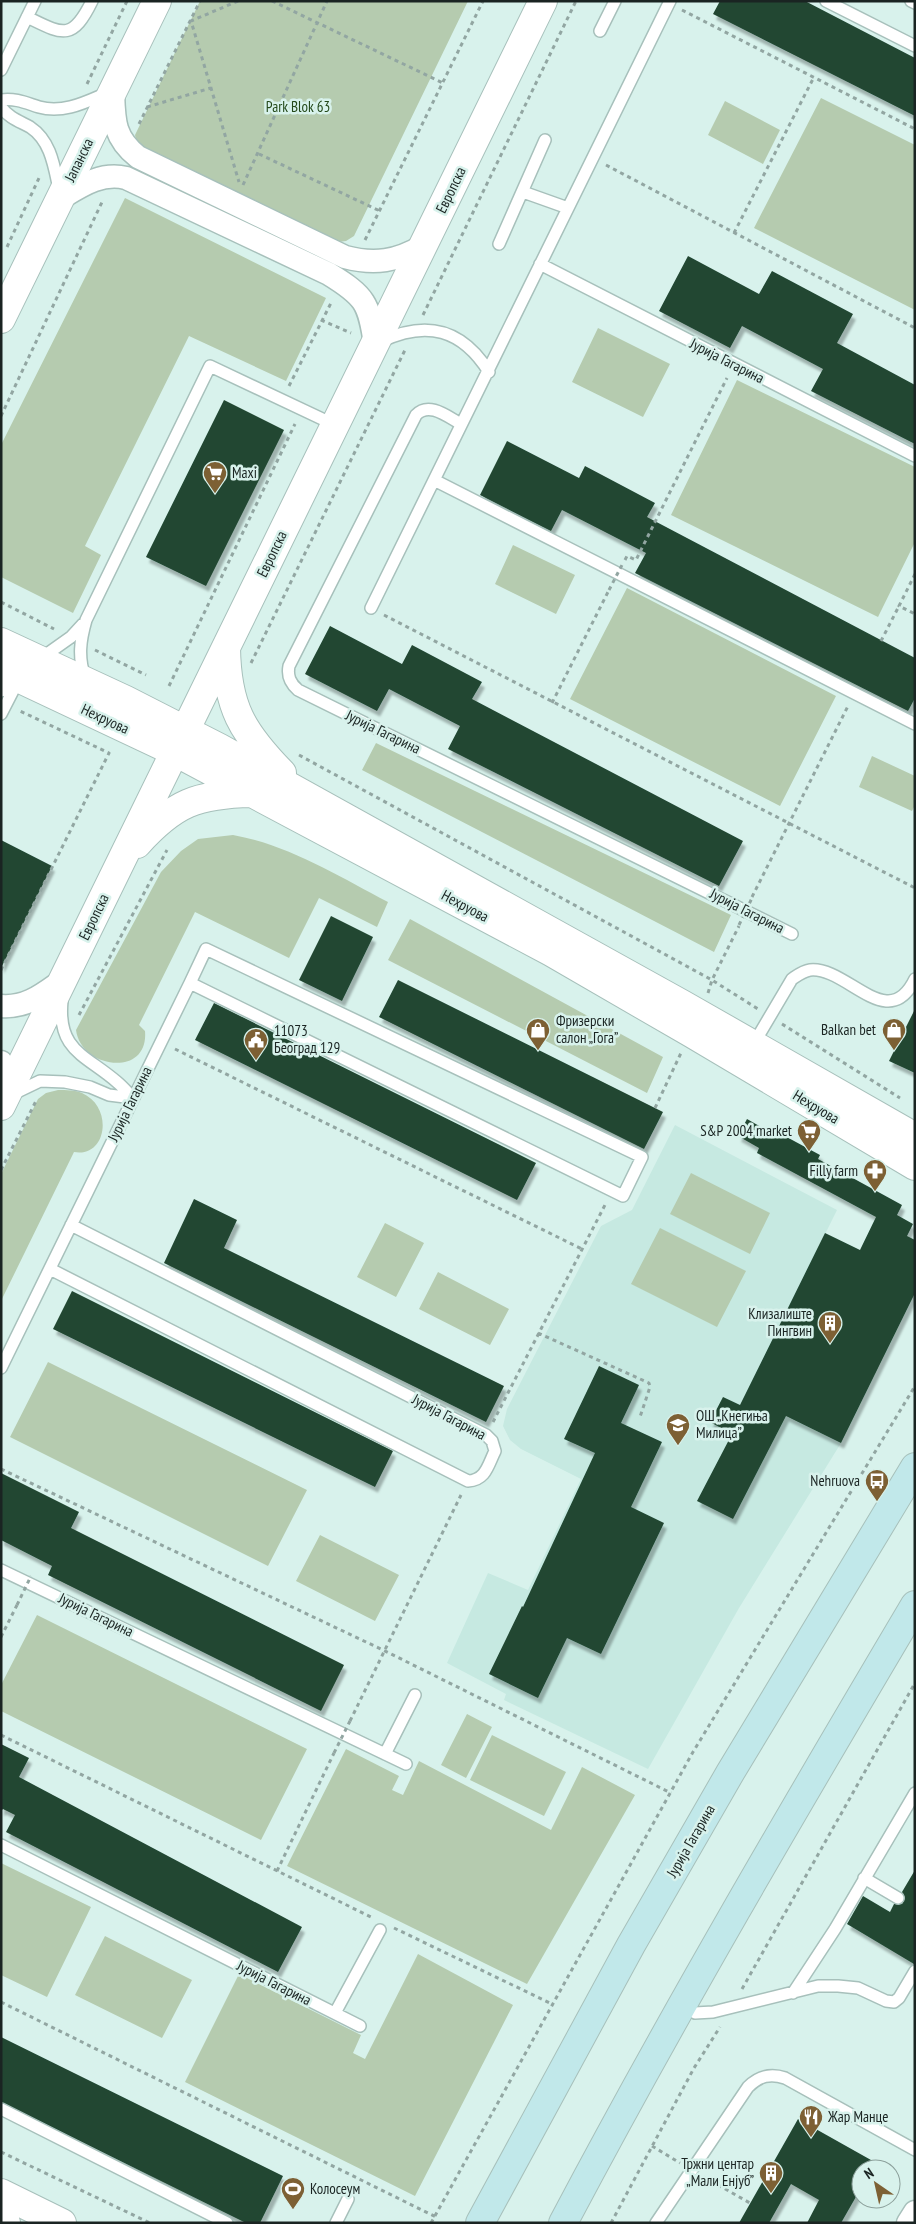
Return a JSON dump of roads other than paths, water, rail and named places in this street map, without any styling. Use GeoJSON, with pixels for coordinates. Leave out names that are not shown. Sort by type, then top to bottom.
{"type":"FeatureCollection","features":[{"type":"Feature","properties":{"kind":"main road","name":"Јурија Гагарина"},"geometry":{"type":"LineString","coordinates":[[480,2223],[631,1945],[730,1773],[915,1467]]}},
{"type":"Feature","properties":{"kind":"main road"},"geometry":{"type":"LineString","coordinates":[[563,2223],[622,2112],[848,1716],[911,1621]]}},
{"type":"Feature","properties":{"kind":"street","name":"Јапанска"},"geometry":{"type":"LineString","coordinates":[[1,319],[157,1]]}},
{"type":"Feature","properties":{"kind":"street","name":"Европска"},"geometry":{"type":"LineString","coordinates":[[3,1103],[335,425],[366,340],[423,246],[543,1]]}},
{"type":"Feature","properties":{"kind":"street"},"geometry":{"type":"LineString","coordinates":[[114,90],[114,121],[118,135],[127,149],[138,157],[346,257],[366,262],[388,260],[406,255],[423,246]]}},
{"type":"Feature","properties":{"kind":"street"},"geometry":{"type":"LineString","coordinates":[[61,198],[92,181],[115,176],[126,178],[329,274],[351,287],[363,300],[371,314],[366,340]]}},
{"type":"Feature","properties":{"kind":"street","name":"Нехруова"},"geometry":{"type":"LineString","coordinates":[[1,642],[86,681],[180,741],[253,793],[551,952],[915,1166]]}},
{"type":"Feature","properties":{"kind":"street"},"geometry":{"type":"LineString","coordinates":[[226,648],[228,686],[237,714],[247,734],[264,755],[303,794]]}},
{"type":"Feature","properties":{"kind":"street","name":"Нехруова"},"geometry":{"type":"LineString","coordinates":[[8,679],[180,741],[303,794],[754,1045],[915,1137]]}},
{"type":"Feature","properties":{"kind":"street"},"geometry":{"type":"LineString","coordinates":[[121,862],[150,829],[171,812],[194,799],[228,794],[253,793]]}},
{"type":"Feature","properties":{"kind":"street"},"geometry":{"type":"LineString","coordinates":[[1,1006],[22,1005],[36,999],[64,979]]}},
{"type":"Feature","properties":{"kind":"street"},"geometry":{"type":"LineString","coordinates":[[1,1062],[5,1081],[3,1103]]}},
{"type":"Feature","properties":{"kind":"street"},"geometry":{"type":"LineString","coordinates":[[1,2193],[62,2223]]}},
{"type":"Feature","properties":{"kind":"street"},"geometry":{"type":"LineString","coordinates":[[908,2223],[915,2212]]}},
{"type":"Feature","properties":{"kind":"street"},"geometry":{"type":"LineString","coordinates":[[1,2221],[6,2223]]}},
{"type":"Feature","properties":{"kind":"lane"},"geometry":{"type":"LineString","coordinates":[[1,70],[5,54],[35,1]]}},
{"type":"Feature","properties":{"kind":"lane"},"geometry":{"type":"LineString","coordinates":[[27,17],[55,31],[65,32],[84,17],[92,1]]}},
{"type":"Feature","properties":{"kind":"lane"},"geometry":{"type":"LineString","coordinates":[[600,31],[615,1]]}},
{"type":"Feature","properties":{"kind":"lane"},"geometry":{"type":"LineString","coordinates":[[826,1],[915,46]]}},
{"type":"Feature","properties":{"kind":"lane"},"geometry":{"type":"LineString","coordinates":[[911,1],[915,3]]}},
{"type":"Feature","properties":{"kind":"lane"},"geometry":{"type":"LineString","coordinates":[[370,608],[669,2]]}},
{"type":"Feature","properties":{"kind":"lane"},"geometry":{"type":"LineString","coordinates":[[1,100],[11,98],[41,108],[58,109],[75,106],[114,90]]}},
{"type":"Feature","properties":{"kind":"lane"},"geometry":{"type":"LineString","coordinates":[[1,107],[16,121],[30,128],[42,140],[52,155],[61,198]]}},
{"type":"Feature","properties":{"kind":"lane"},"geometry":{"type":"LineString","coordinates":[[499,244],[545,140]]}},
{"type":"Feature","properties":{"kind":"lane"},"geometry":{"type":"LineString","coordinates":[[523,192],[568,208]]}},
{"type":"Feature","properties":{"kind":"lane","name":"Јурија Гагарина"},"geometry":{"type":"LineString","coordinates":[[540,264],[915,456]]}},
{"type":"Feature","properties":{"kind":"lane"},"geometry":{"type":"LineString","coordinates":[[366,340],[415,330],[431,330],[457,337],[479,356],[488,372]]}},
{"type":"Feature","properties":{"kind":"lane"},"geometry":{"type":"LineString","coordinates":[[86,681],[81,659],[80,642],[86,620],[210,366],[335,425]]}},
{"type":"Feature","properties":{"kind":"lane","name":"Јурија Гагарина"},"geometry":{"type":"LineString","coordinates":[[461,424],[430,408],[424,408],[416,415],[289,666],[287,672],[291,683],[298,690],[792,934]]}},
{"type":"Feature","properties":{"kind":"lane"},"geometry":{"type":"LineString","coordinates":[[434,480],[915,724]]}},
{"type":"Feature","properties":{"kind":"lane"},"geometry":{"type":"LineString","coordinates":[[39,659],[71,637],[86,620]]}},
{"type":"Feature","properties":{"kind":"lane"},"geometry":{"type":"LineString","coordinates":[[3,709],[8,679]]}},
{"type":"Feature","properties":{"kind":"lane","name":"Јурија Гагарина"},"geometry":{"type":"LineString","coordinates":[[1,1368],[206,949],[642,1156],[623,1196],[190,983]]}},
{"type":"Feature","properties":{"kind":"lane"},"geometry":{"type":"LineString","coordinates":[[754,1045],[792,978],[811,970],[825,972],[886,1002],[902,998],[908,992],[915,979]]}},
{"type":"Feature","properties":{"kind":"lane"},"geometry":{"type":"LineString","coordinates":[[64,979],[60,1016],[67,1037],[82,1057],[117,1082],[133,1098]]}},
{"type":"Feature","properties":{"kind":"lane"},"geometry":{"type":"LineString","coordinates":[[3,1103],[30,1084],[40,1081],[66,1082],[109,1095],[133,1098]]}},
{"type":"Feature","properties":{"kind":"lane","name":"Јурија Гагарина"},"geometry":{"type":"LineString","coordinates":[[50,1269],[468,1481],[477,1481],[482,1477],[495,1450],[492,1441],[486,1435],[71,1226]]}},
{"type":"Feature","properties":{"kind":"lane","name":"Јурија Гагарина"},"geometry":{"type":"LineString","coordinates":[[1,1570],[406,1764]]}},
{"type":"Feature","properties":{"kind":"lane"},"geometry":{"type":"LineString","coordinates":[[386,1754],[416,1695]]}},
{"type":"Feature","properties":{"kind":"lane"},"geometry":{"type":"LineString","coordinates":[[793,1993],[915,1793]]}},
{"type":"Feature","properties":{"kind":"lane","name":"Јурија Гагарина"},"geometry":{"type":"LineString","coordinates":[[1,1845],[360,2026]]}},
{"type":"Feature","properties":{"kind":"lane"},"geometry":{"type":"LineString","coordinates":[[864,1878],[898,1898]]}},
{"type":"Feature","properties":{"kind":"lane"},"geometry":{"type":"LineString","coordinates":[[335,2013],[380,1930]]}},
{"type":"Feature","properties":{"kind":"lane"},"geometry":{"type":"LineString","coordinates":[[682,2006],[695,2013],[732,2009],[818,1986],[858,1988],[886,2001],[894,2002],[899,1998],[915,1971]]}},
{"type":"Feature","properties":{"kind":"lane"},"geometry":{"type":"LineString","coordinates":[[656,2223],[748,2087],[763,2076],[777,2075],[785,2078],[915,2150]]}},
{"type":"Feature","properties":{"kind":"lane"},"geometry":{"type":"LineString","coordinates":[[1,2109],[228,2223]]}},
{"type":"Feature","properties":{"kind":"lane"},"geometry":{"type":"LineString","coordinates":[[336,2223],[348,2199]]}},
{"type":"Feature","properties":{"kind":"place","name":"Maxi"},"geometry":{"type":"Point","coordinates":[215,494]}},
{"type":"Feature","properties":{"kind":"place","name":"Фризерски салон „Гога”"},"geometry":{"type":"Point","coordinates":[538,1051]}},
{"type":"Feature","properties":{"kind":"place","name":"Balkan bet"},"geometry":{"type":"Point","coordinates":[894,1051]}},
{"type":"Feature","properties":{"kind":"place","name":"11073 Београд 129"},"geometry":{"type":"Point","coordinates":[256,1061]}},
{"type":"Feature","properties":{"kind":"place","name":"S&P 2004 market"},"geometry":{"type":"Point","coordinates":[809,1152]}},
{"type":"Feature","properties":{"kind":"place","name":"Filly farm"},"geometry":{"type":"Point","coordinates":[875,1192]}},
{"type":"Feature","properties":{"kind":"place","name":"Клизалиште Пингвин"},"geometry":{"type":"Point","coordinates":[830,1344]}},
{"type":"Feature","properties":{"kind":"place","name":"ОШ „Кнегиња Милица”"},"geometry":{"type":"Point","coordinates":[678,1446]}},
{"type":"Feature","properties":{"kind":"place","name":"Nehruova"},"geometry":{"type":"Point","coordinates":[877,1502]}},
{"type":"Feature","properties":{"kind":"place","name":"Жар Манце"},"geometry":{"type":"Point","coordinates":[811,2138]}},
{"type":"Feature","properties":{"kind":"place","name":"Тржни центар „Мали Енјуб”"},"geometry":{"type":"Point","coordinates":[771,2194]}},
{"type":"Feature","properties":{"kind":"place","name":"Колосеум"},"geometry":{"type":"Point","coordinates":[293,2210]}},
{"type":"Feature","properties":{"kind":"park label","name":"Park Blok 63"},"geometry":{"type":"Point","coordinates":[298,107]}}]}
